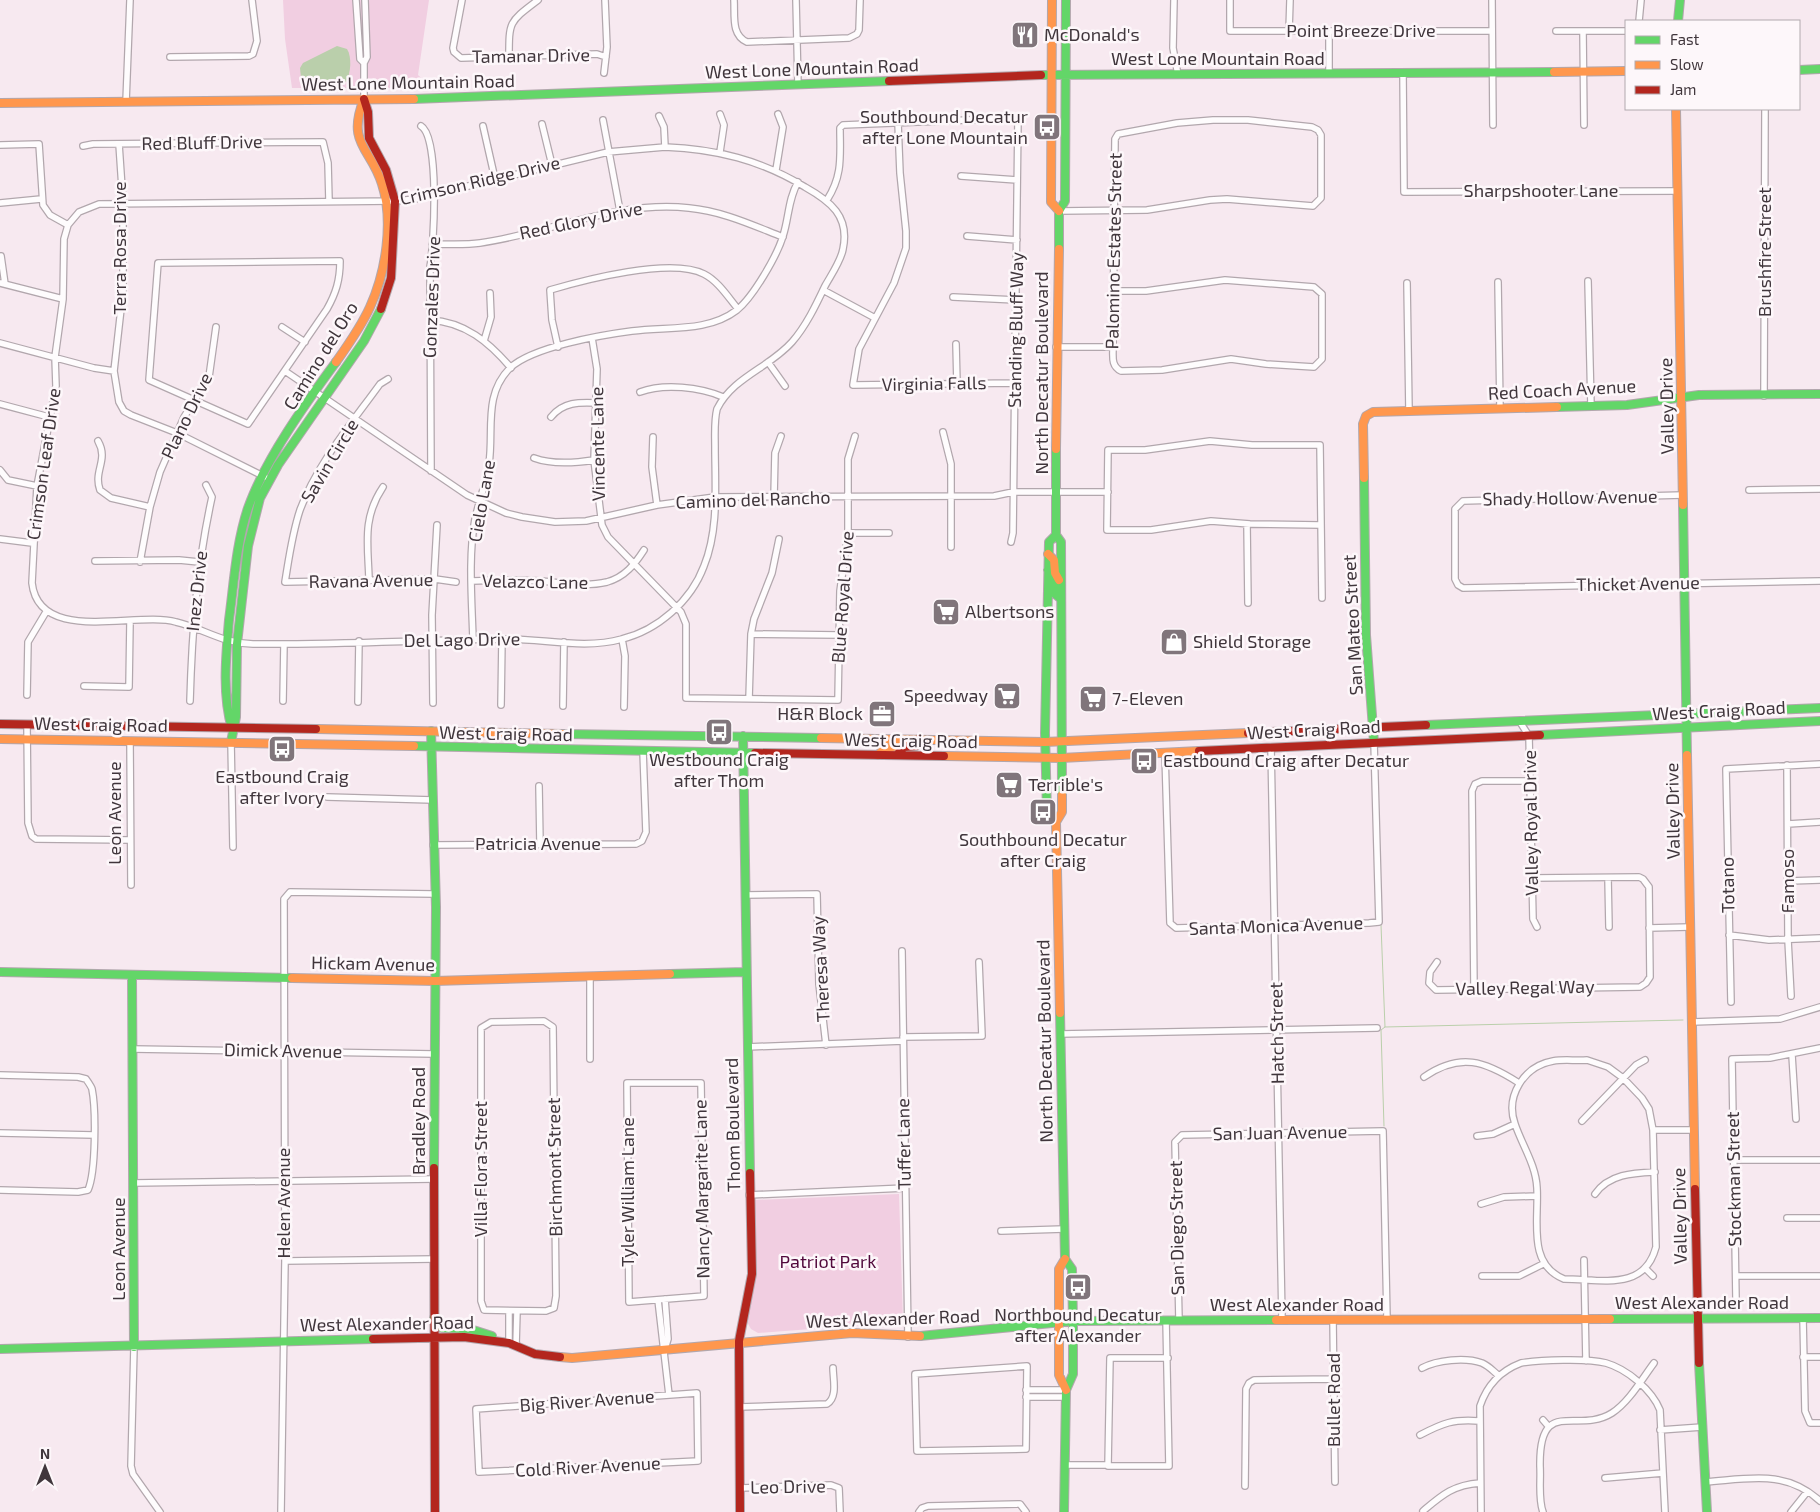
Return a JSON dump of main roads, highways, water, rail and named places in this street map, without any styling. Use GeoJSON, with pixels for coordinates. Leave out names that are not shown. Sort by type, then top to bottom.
{"type":"FeatureCollection","features":[{"type":"Feature","properties":{"kind":"main road","name":"North Decatur Boulevard"},"geometry":{"type":"LineString","coordinates":[[1052,0],[1051,202],[1058,211]]}},
{"type":"Feature","properties":{"kind":"main road","name":"North Decatur Boulevard"},"geometry":{"type":"LineString","coordinates":[[1066,0],[1065,201],[1058,211],[1056,347],[1056,535],[1061,542],[1062,812],[1056,822],[1065,1259],[1059,1269],[1059,1375],[1066,1393]]}},
{"type":"Feature","properties":{"kind":"main road"},"geometry":{"type":"LineString","coordinates":[[1678,20],[1680,0]]}},
{"type":"Feature","properties":{"kind":"main road"},"geometry":{"type":"LineString","coordinates":[[1800,70],[1820,69]]}},
{"type":"Feature","properties":{"kind":"main road","name":"West Lone Mountain Road"},"geometry":{"type":"LineString","coordinates":[[0,103],[364,99],[1052,75],[1625,71]]}},
{"type":"Feature","properties":{"kind":"main road","name":"Camino del Oro"},"geometry":{"type":"LineString","coordinates":[[232,729],[227,716],[227,641],[239,539],[245,515],[316,392],[355,334],[373,300],[382,271],[385,242],[385,201],[382,185],[372,163],[362,150],[358,132],[358,112],[364,99]]}},
{"type":"Feature","properties":{"kind":"main road","name":"Camino del Oro"},"geometry":{"type":"LineString","coordinates":[[231,742],[232,729],[236,717],[237,644],[248,546],[266,477],[364,341],[382,306],[391,278],[395,201],[386,170],[368,138],[368,112],[364,99]]}},
{"type":"Feature","properties":{"kind":"main road","name":"Valley Drive"},"geometry":{"type":"LineString","coordinates":[[1676,110],[1697,1318],[1706,1512]]}},
{"type":"Feature","properties":{"kind":"main road","name":"Red Coach Avenue"},"geometry":{"type":"LineString","coordinates":[[1366,416],[1373,412],[1628,405],[1652,399],[1681,397],[1820,394]]}},
{"type":"Feature","properties":{"kind":"main road","name":"San Mateo Street"},"geometry":{"type":"LineString","coordinates":[[1366,416],[1363,424],[1366,635],[1374,742]]}},
{"type":"Feature","properties":{"kind":"main road","name":"North Decatur Boulevard"},"geometry":{"type":"LineString","coordinates":[[1056,535],[1049,542],[1048,554],[1045,742],[1047,812],[1056,822]]}},
{"type":"Feature","properties":{"kind":"main road"},"geometry":{"type":"LineString","coordinates":[[1048,554],[1054,560],[1055,573],[1061,582]]}},
{"type":"Feature","properties":{"kind":"main road"},"geometry":{"type":"LineString","coordinates":[[1048,570],[1054,580],[1055,594],[1061,599]]}},
{"type":"Feature","properties":{"kind":"main road","name":"West Craig Road"},"geometry":{"type":"LineString","coordinates":[[0,724],[1061,742],[1820,708]]}},
{"type":"Feature","properties":{"kind":"main road","name":"West Craig Road"},"geometry":{"type":"LineString","coordinates":[[0,739],[1061,758],[1820,721]]}},
{"type":"Feature","properties":{"kind":"main road","name":"Bradley Road"},"geometry":{"type":"LineString","coordinates":[[432,731],[435,981],[435,1512]]}},
{"type":"Feature","properties":{"kind":"main road","name":"Thom Boulevard"},"geometry":{"type":"LineString","coordinates":[[740,1512],[739,1342],[752,1274],[745,972],[743,736]]}},
{"type":"Feature","properties":{"kind":"main road"},"geometry":{"type":"LineString","coordinates":[[1207,736],[1207,751]]}},
{"type":"Feature","properties":{"kind":"main road"},"geometry":{"type":"LineString","coordinates":[[878,755],[884,748],[896,746],[899,739]]}},
{"type":"Feature","properties":{"kind":"main road"},"geometry":{"type":"LineString","coordinates":[[897,755],[904,747],[916,746],[919,739]]}},
{"type":"Feature","properties":{"kind":"main road","name":"Hickam Avenue"},"geometry":{"type":"LineString","coordinates":[[0,972],[435,981],[745,972]]}},
{"type":"Feature","properties":{"kind":"main road","name":"Leon Avenue"},"geometry":{"type":"LineString","coordinates":[[132,976],[134,1347]]}},
{"type":"Feature","properties":{"kind":"main road","name":"North Decatur Boulevard"},"geometry":{"type":"LineString","coordinates":[[1064,1512],[1066,1393],[1073,1374],[1072,1269],[1065,1259]]}},
{"type":"Feature","properties":{"kind":"main road"},"geometry":{"type":"LineString","coordinates":[[434,1318],[442,1328],[470,1329],[488,1334],[500,1342]]}},
{"type":"Feature","properties":{"kind":"main road","name":"West Alexander Road"},"geometry":{"type":"LineString","coordinates":[[0,1349],[464,1337],[500,1342],[535,1354],[572,1358],[852,1333],[908,1337],[1073,1321],[1820,1318]]}},
{"type":"Feature","properties":{"kind":"waterway"},"geometry":{"type":"LineString","coordinates":[[1381,925],[1385,1027],[1381,1030],[1384,1126]]}},
{"type":"Feature","properties":{"kind":"waterway"},"geometry":{"type":"LineString","coordinates":[[1385,1027],[1683,1020]]}},
{"type":"Feature","properties":{"kind":"place","name":"McDonald's"},"geometry":{"type":"Point","coordinates":[1025,35]}},
{"type":"Feature","properties":{"kind":"place","name":"Southbound Decatur after Lone Mountain"},"geometry":{"type":"Point","coordinates":[1047,127]}},
{"type":"Feature","properties":{"kind":"place","name":"Albertsons"},"geometry":{"type":"Point","coordinates":[946,612]}},
{"type":"Feature","properties":{"kind":"place","name":"Shield Storage"},"geometry":{"type":"Point","coordinates":[1174,642]}},
{"type":"Feature","properties":{"kind":"place","name":"Speedway"},"geometry":{"type":"Point","coordinates":[1007,696]}},
{"type":"Feature","properties":{"kind":"place","name":"7-Eleven"},"geometry":{"type":"Point","coordinates":[1093,699]}},
{"type":"Feature","properties":{"kind":"place","name":"H&R Block"},"geometry":{"type":"Point","coordinates":[882,714]}},
{"type":"Feature","properties":{"kind":"place","name":"Westbound Craig after Thom"},"geometry":{"type":"Point","coordinates":[719,732]}},
{"type":"Feature","properties":{"kind":"place","name":"Eastbound Craig after Ivory"},"geometry":{"type":"Point","coordinates":[282,749]}},
{"type":"Feature","properties":{"kind":"place","name":"Eastbound Craig after Decatur"},"geometry":{"type":"Point","coordinates":[1144,761]}},
{"type":"Feature","properties":{"kind":"place","name":"Terrible's"},"geometry":{"type":"Point","coordinates":[1009,785]}},
{"type":"Feature","properties":{"kind":"place","name":"Southbound Decatur after Craig"},"geometry":{"type":"Point","coordinates":[1043,812]}},
{"type":"Feature","properties":{"kind":"place","name":"Northbound Decatur after Alexander"},"geometry":{"type":"Point","coordinates":[1078,1287]}},
{"type":"Feature","properties":{"kind":"park label","name":"Patriot Park"},"geometry":{"type":"Point","coordinates":[828,1262]}}]}
